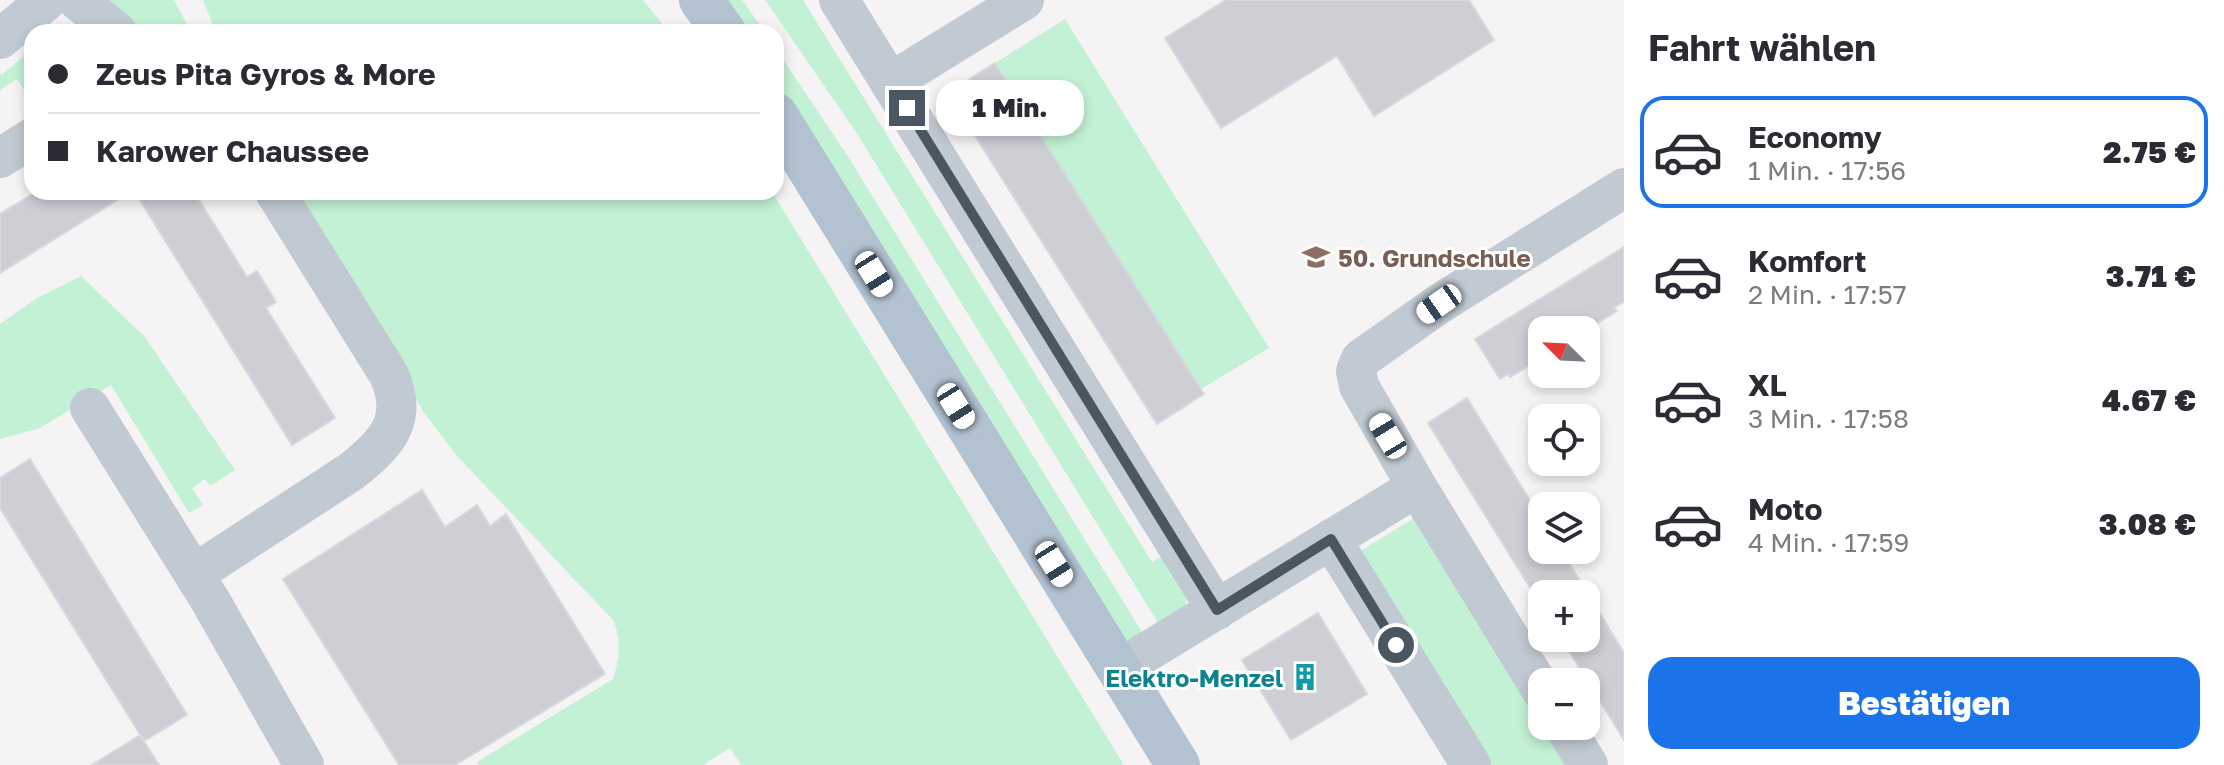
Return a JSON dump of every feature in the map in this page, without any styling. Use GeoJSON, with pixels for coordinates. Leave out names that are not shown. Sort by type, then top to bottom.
{"type":"FeatureCollection","features":[{"type":"Feature","properties":{"kind":"main road"},"geometry":{"type":"LineString","coordinates":[[701,0],[718,24]]}},
{"type":"Feature","properties":{"kind":"main road"},"geometry":{"type":"LineString","coordinates":[[784,128],[1178,765]]}},
{"type":"Feature","properties":{"kind":"street"},"geometry":{"type":"LineString","coordinates":[[0,39],[47,0]]}},
{"type":"Feature","properties":{"kind":"street"},"geometry":{"type":"LineString","coordinates":[[77,0],[107,24]]}},
{"type":"Feature","properties":{"kind":"street"},"geometry":{"type":"LineString","coordinates":[[839,0],[1217,610]]}},
{"type":"Feature","properties":{"kind":"street"},"geometry":{"type":"LineString","coordinates":[[891,82],[1019,1]]}},
{"type":"Feature","properties":{"kind":"street"},"geometry":{"type":"LineString","coordinates":[[0,158],[24,143]]}},
{"type":"Feature","properties":{"kind":"street"},"geometry":{"type":"LineString","coordinates":[[1528,668],[1417,487],[1359,386],[1356,371],[1361,359],[1439,304],[1624,188]]}},
{"type":"Feature","properties":{"kind":"street"},"geometry":{"type":"LineString","coordinates":[[194,574],[371,457],[395,425],[399,407],[389,375],[280,200]]}},
{"type":"Feature","properties":{"kind":"street"},"geometry":{"type":"LineString","coordinates":[[90,408],[194,574],[304,765]]}},
{"type":"Feature","properties":{"kind":"street"},"geometry":{"type":"LineString","coordinates":[[1119,669],[1417,487]]}},
{"type":"Feature","properties":{"kind":"street"},"geometry":{"type":"LineString","coordinates":[[1331,539],[1471,765]]}},
{"type":"Feature","properties":{"kind":"street"},"geometry":{"type":"LineString","coordinates":[[1573,740],[1588,765]]}},
{"type":"Feature","properties":{"kind":"green space"},"geometry":{"type":"Polygon","coordinates":[[[106,0],[174,0],[187,24],[133,24],[106,0]]]}},
{"type":"Feature","properties":{"kind":"green space"},"geometry":{"type":"Polygon","coordinates":[[[203,0],[643,0],[662,24],[213,24],[203,0]]]}},
{"type":"Feature","properties":{"kind":"green space"},"geometry":{"type":"Polygon","coordinates":[[[718,0],[742,0],[759,24],[734,24],[718,0]]]}},
{"type":"Feature","properties":{"kind":"green space"},"geometry":{"type":"Polygon","coordinates":[[[765,0],[803,0],[1152,562],[1166,554],[1187,598],[1185,607],[1163,631],[856,132],[765,0]]]}},
{"type":"Feature","properties":{"kind":"green space"},"geometry":{"type":"Polygon","coordinates":[[[1065,19],[1269,348],[1201,389],[995,63],[1065,19]]]}},
{"type":"Feature","properties":{"kind":"green space"},"geometry":{"type":"Polygon","coordinates":[[[24,56],[24,90],[17,79],[0,90],[0,73],[2,75],[24,56]]]}},
{"type":"Feature","properties":{"kind":"green space"},"geometry":{"type":"Polygon","coordinates":[[[784,61],[847,155],[1147,640],[1131,642],[1110,631],[784,103],[784,61]]]}},
{"type":"Feature","properties":{"kind":"green space"},"geometry":{"type":"Polygon","coordinates":[[[295,200],[777,200],[1124,765],[741,765],[730,748],[703,765],[479,765],[477,762],[613,679],[619,650],[618,636],[614,621],[457,456],[425,414],[295,200]]]}},
{"type":"Feature","properties":{"kind":"green space"},"geometry":{"type":"Polygon","coordinates":[[[81,276],[145,337],[235,470],[210,486],[205,479],[192,488],[203,505],[189,513],[111,385],[40,428],[0,439],[0,324],[37,298],[81,276]]]}},
{"type":"Feature","properties":{"kind":"green space"},"geometry":{"type":"Polygon","coordinates":[[[1424,512],[1528,683],[1528,740],[1563,740],[1578,765],[1483,765],[1354,555],[1424,512]]]}},
{"type":"Feature","properties":{"kind":"building"},"geometry":{"type":"Polygon","coordinates":[[[1226,0],[1469,0],[1494,40],[1374,116],[1337,56],[1221,128],[1165,38],[1226,0]]]}},
{"type":"Feature","properties":{"kind":"building"},"geometry":{"type":"Polygon","coordinates":[[[995,63],[1204,394],[1157,424],[948,93],[995,63]]]}},
{"type":"Feature","properties":{"kind":"building"},"geometry":{"type":"Polygon","coordinates":[[[24,199],[117,200],[0,273],[0,214],[24,199]]]}},
{"type":"Feature","properties":{"kind":"building"},"geometry":{"type":"Polygon","coordinates":[[[140,200],[199,200],[247,277],[257,271],[276,302],[266,308],[335,418],[292,445],[140,200]]]}},
{"type":"Feature","properties":{"kind":"building"},"geometry":{"type":"Polygon","coordinates":[[[1624,247],[1624,302],[1614,307],[1617,311],[1600,322],[1600,316],[1528,316],[1528,366],[1500,379],[1475,339],[1624,247]]]}},
{"type":"Feature","properties":{"kind":"building"},"geometry":{"type":"Polygon","coordinates":[[[1467,398],[1528,497],[1528,564],[1570,564],[1579,580],[1528,580],[1528,584],[1428,423],[1467,398]]]}},
{"type":"Feature","properties":{"kind":"building"},"geometry":{"type":"Polygon","coordinates":[[[30,459],[187,715],[144,741],[0,508],[0,478],[30,459]]]}},
{"type":"Feature","properties":{"kind":"building"},"geometry":{"type":"Polygon","coordinates":[[[422,490],[445,527],[477,505],[490,526],[506,514],[605,674],[455,765],[399,765],[283,579],[422,490]]]}},
{"type":"Feature","properties":{"kind":"building","name":"Elektro-Menzel"},"geometry":{"type":"Polygon","coordinates":[[[1318,613],[1367,694],[1291,740],[1242,660],[1318,613]]]}},
{"type":"Feature","properties":{"kind":"building"},"geometry":{"type":"Polygon","coordinates":[[[1600,614],[1624,653],[1624,740],[1600,701],[1600,668],[1580,668],[1570,652],[1600,652],[1600,614]]]}},
{"type":"Feature","properties":{"kind":"building"},"geometry":{"type":"Polygon","coordinates":[[[140,735],[159,765],[92,765],[140,735]]]}},
{"type":"Feature","properties":{"kind":"place","name":"50. Grundschule"},"geometry":{"type":"Point","coordinates":[1316,257]}},
{"type":"Feature","properties":{"kind":"place","name":"Elektro-Menzel"},"geometry":{"type":"Point","coordinates":[1305,677]}},
{"type":"Feature","properties":{"kind":"route"},"geometry":{"type":"LineString","coordinates":[[907,108],[1217,610],[1331,539],[1396,645]]}}]}
